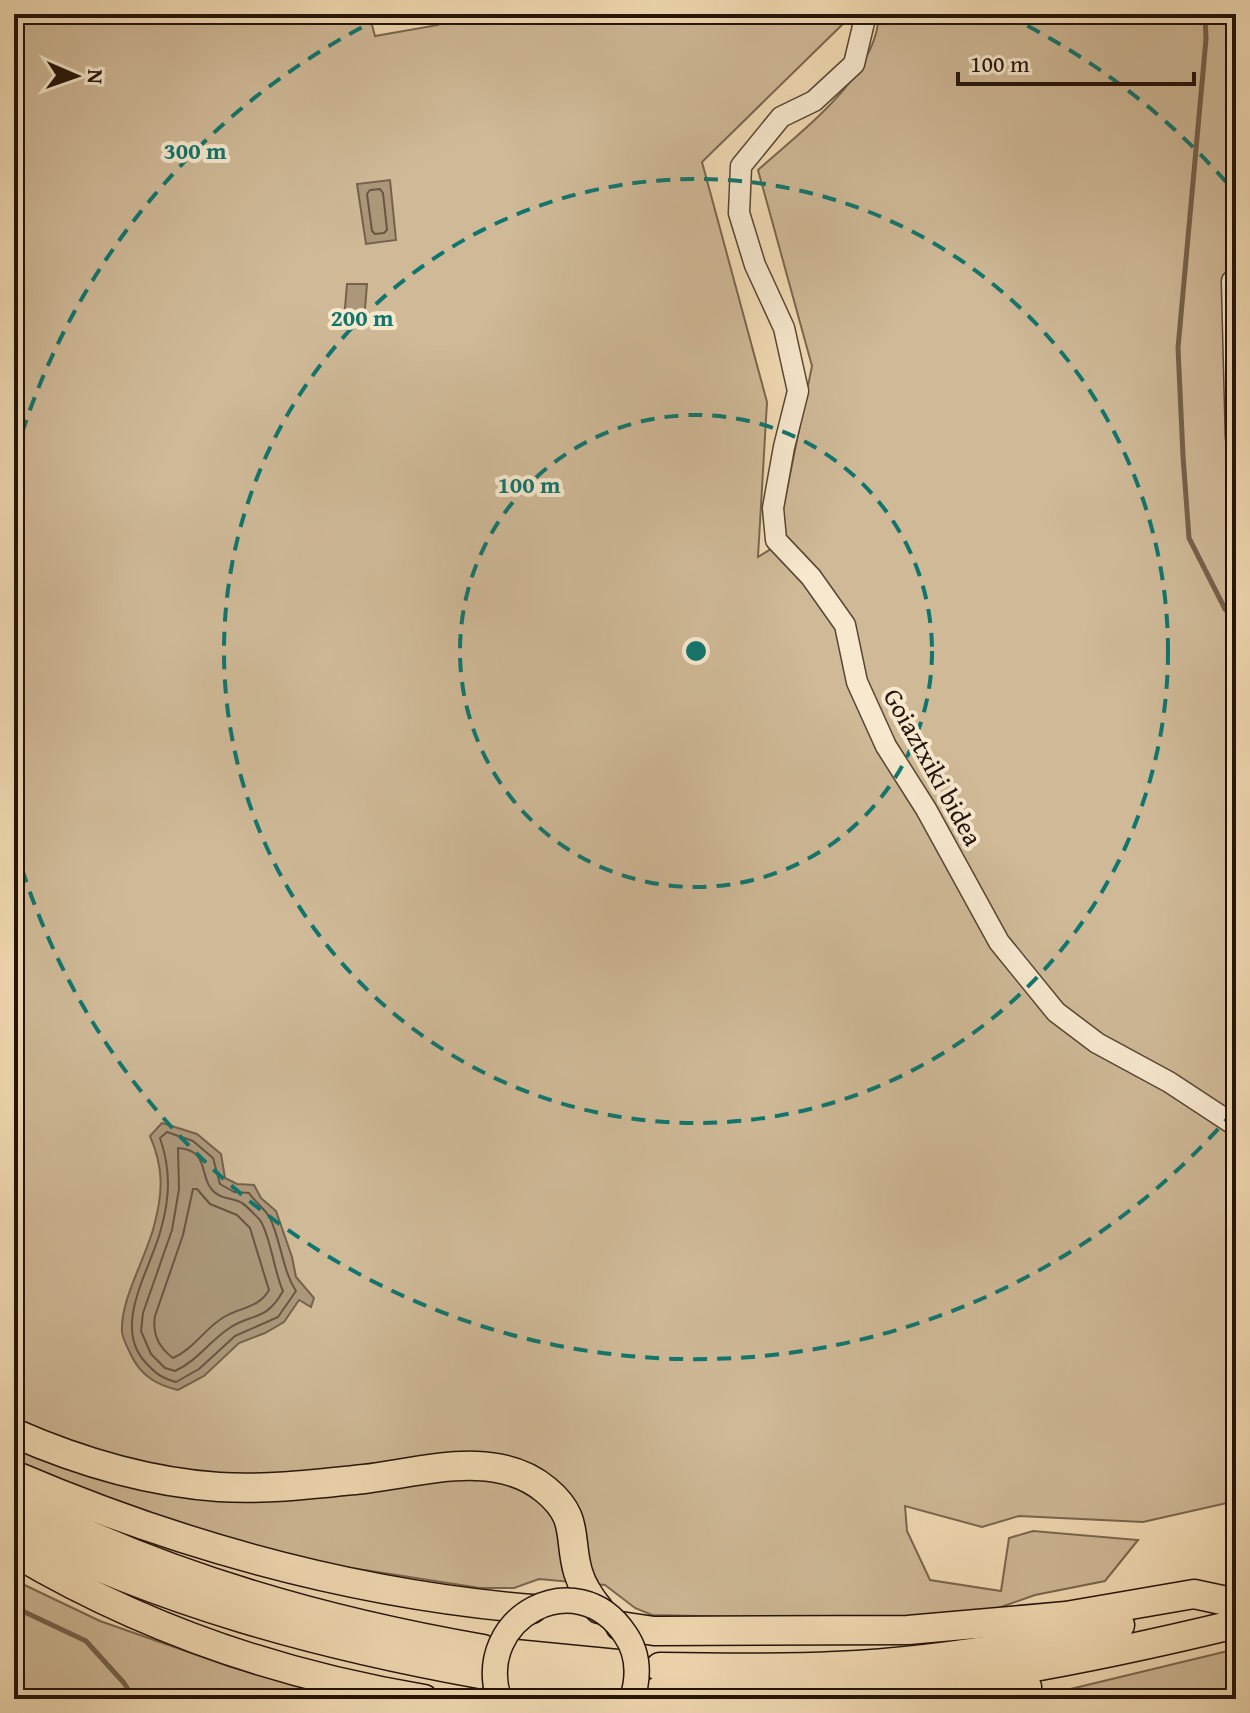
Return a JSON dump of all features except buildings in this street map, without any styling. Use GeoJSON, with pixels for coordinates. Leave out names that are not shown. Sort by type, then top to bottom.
{"type":"FeatureCollection","features":[{"type":"Feature","properties":{"kind":"highway"},"geometry":{"type":"LineString","coordinates":[[14,1433],[79,1460],[113,1470],[221,1487],[293,1486],[459,1466],[506,1470],[534,1481],[552,1495],[566,1513],[583,1586],[609,1618],[654,1631],[908,1630],[1066,1616],[1194,1594],[1231,1607]]}},
{"type":"Feature","properties":{"kind":"highway"},"geometry":{"type":"LineString","coordinates":[[14,1475],[90,1508],[238,1556],[301,1573],[485,1605],[542,1606],[567,1583],[575,1547]]}},
{"type":"Feature","properties":{"kind":"highway"},"geometry":{"type":"LineString","coordinates":[[14,1499],[148,1558],[222,1585],[481,1662],[350,1648],[212,1609],[84,1560],[14,1528]]}},
{"type":"Feature","properties":{"kind":"highway"},"geometry":{"type":"LineString","coordinates":[[14,1552],[61,1580],[123,1610],[221,1648],[342,1683],[424,1699]]}},
{"type":"Feature","properties":{"kind":"highway"},"geometry":{"type":"LineString","coordinates":[[976,1699],[1141,1659],[1166,1641],[1231,1607]]}},
{"type":"Feature","properties":{"kind":"highway"},"geometry":{"type":"LineString","coordinates":[[640,1683],[749,1669],[921,1659],[1231,1607]]}},
{"type":"Feature","properties":{"kind":"highway"},"geometry":{"type":"LineString","coordinates":[[509,1677],[640,1683],[761,1694],[839,1693],[980,1677],[1072,1662],[1166,1641]]}},
{"type":"Feature","properties":{"kind":"main road"},"geometry":{"type":"LineString","coordinates":[[509,1677],[494,1680],[494,1663],[498,1647],[518,1619],[542,1606],[576,1602],[609,1618],[629,1639],[636,1662],[636,1686],[640,1683]]}},
{"type":"Feature","properties":{"kind":"street","name":"Goiaztxiki bidea"},"geometry":{"type":"LineString","coordinates":[[866,14],[854,64],[814,101],[781,117],[741,166],[739,213],[755,265],[784,328],[798,391],[773,508],[776,540],[811,577],[845,625],[857,682],[886,746],[926,809],[999,942],[1056,1012],[1097,1043],[1169,1082],[1236,1126]]}},
{"type":"Feature","properties":{"kind":"street"},"geometry":{"type":"LineString","coordinates":[[1232,281],[1236,437]]}},
{"type":"Feature","properties":{"kind":"shaded area"},"geometry":{"type":"Polygon","coordinates":[[[14,14],[369,14],[375,36],[438,25],[437,14],[849,14],[849,18],[702,162],[767,402],[758,557],[787,539],[782,514],[812,366],[758,170],[815,120],[851,80],[875,37],[879,14],[1236,14],[1236,1501],[1143,1522],[1019,1516],[982,1527],[905,1506],[907,1531],[930,1580],[1001,1591],[1009,1538],[1033,1531],[1138,1540],[1105,1581],[1035,1595],[981,1614],[917,1621],[652,1615],[635,1608],[605,1585],[539,1579],[514,1588],[480,1588],[339,1566],[165,1524],[14,1461],[14,14]]]}},
{"type":"Feature","properties":{"kind":"shaded area"},"geometry":{"type":"Polygon","coordinates":[[[14,1580],[100,1621],[231,1667],[346,1699],[14,1699],[14,1580]]]}},
{"type":"Feature","properties":{"kind":"shaded area"},"geometry":{"type":"Polygon","coordinates":[[[1236,1649],[1236,1695],[1211,1699],[1029,1699],[1236,1649]]]}},
{"type":"Feature","properties":{"kind":"water"},"geometry":{"type":"Polygon","coordinates":[[[390,180],[396,240],[366,244],[357,184],[390,180]]]}},
{"type":"Feature","properties":{"kind":"water"},"geometry":{"type":"Polygon","coordinates":[[[347,284],[367,284],[364,321],[344,320],[347,284]]]}},
{"type":"Feature","properties":{"kind":"water"},"geometry":{"type":"Polygon","coordinates":[[[162,1123],[197,1134],[221,1154],[225,1178],[237,1184],[254,1185],[261,1198],[276,1211],[296,1277],[314,1298],[311,1307],[299,1300],[284,1322],[239,1343],[204,1376],[178,1390],[145,1374],[131,1355],[122,1332],[125,1306],[157,1214],[160,1170],[150,1136],[162,1123]]]}},
{"type":"Feature","properties":{"kind":"waterway"},"geometry":{"type":"LineString","coordinates":[[1205,14],[1206,39],[1178,348],[1183,456],[1189,538],[1225,609],[1236,620]]}},
{"type":"Feature","properties":{"kind":"waterway"},"geometry":{"type":"LineString","coordinates":[[14,1607],[86,1641],[124,1683],[134,1699]]}}]}
